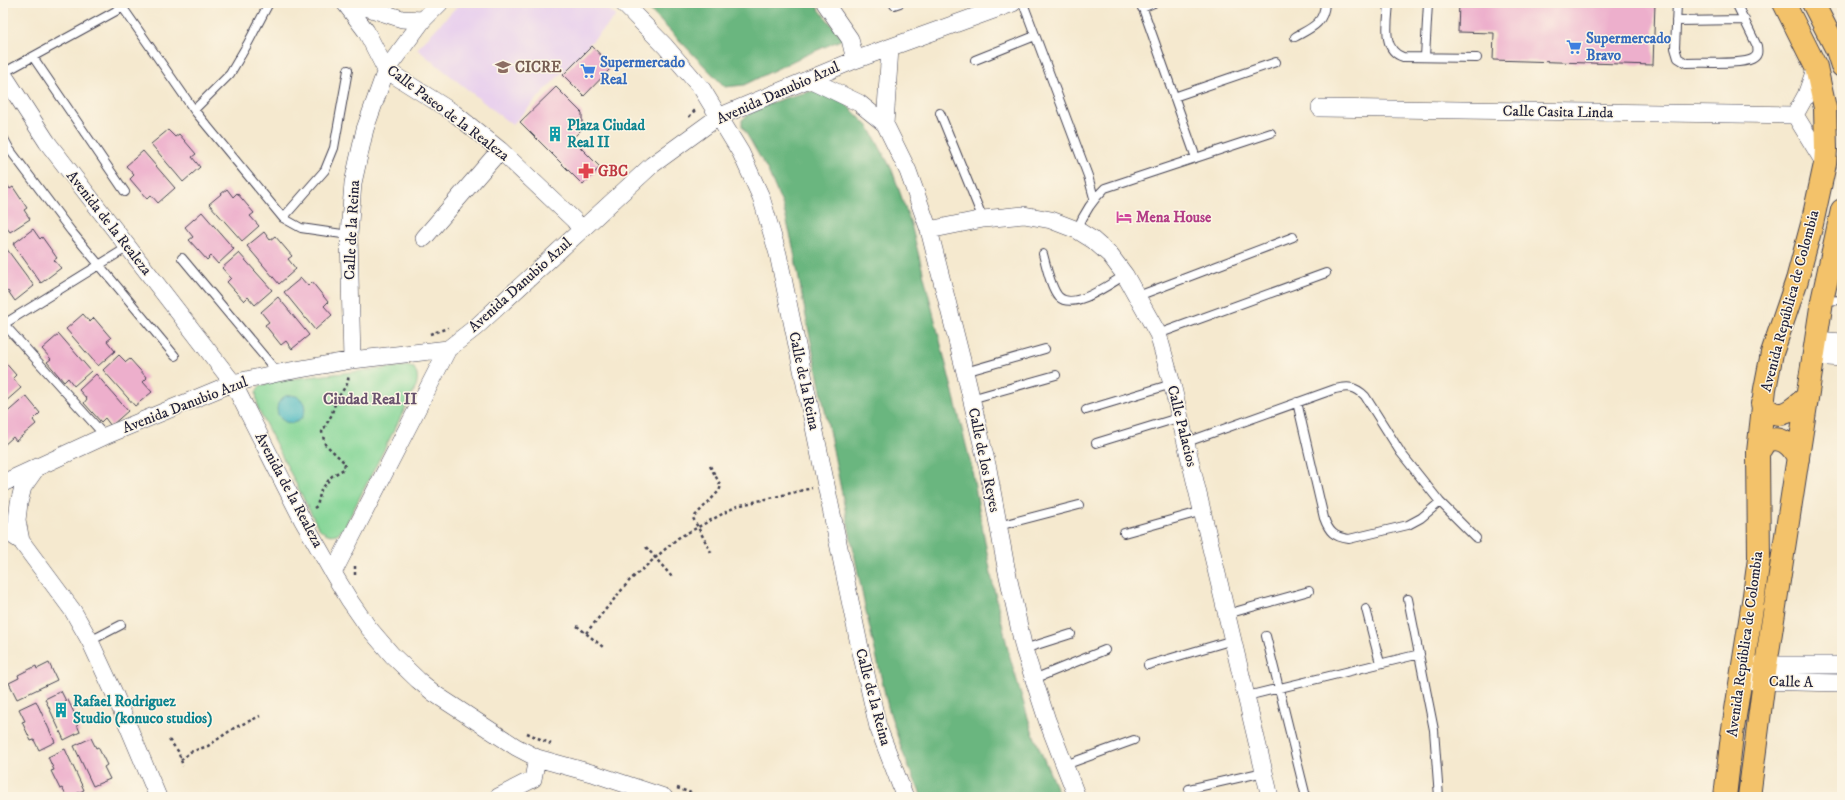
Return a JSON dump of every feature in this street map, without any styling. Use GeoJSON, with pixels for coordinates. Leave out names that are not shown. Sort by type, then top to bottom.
{"type":"FeatureCollection","features":[{"type":"Feature","properties":{"kind":"main road","name":"Avenida República de Colombia"},"geometry":{"type":"LineString","coordinates":[[1725,797],[1732,735],[1759,558],[1758,452],[1762,404],[1772,353],[1797,280],[1825,164],[1825,108],[1816,67],[1784,3]]}},
{"type":"Feature","properties":{"kind":"main road"},"geometry":{"type":"LineString","coordinates":[[1813,3],[1837,50],[1842,66]]}},
{"type":"Feature","properties":{"kind":"main road","name":"Avenida República de Colombia"},"geometry":{"type":"LineString","coordinates":[[1749,797],[1765,673],[1815,348],[1832,300],[1842,210]]}},
{"type":"Feature","properties":{"kind":"main road"},"geometry":{"type":"LineString","coordinates":[[1762,404],[1768,411],[1780,415],[1786,414],[1808,397]]}},
{"type":"Feature","properties":{"kind":"main road"},"geometry":{"type":"LineString","coordinates":[[1758,452],[1765,443],[1778,439],[1785,442],[1792,448],[1798,460]]}},
{"type":"Feature","properties":{"kind":"street","name":"Calle Paseo de la Realeza"},"geometry":{"type":"LineString","coordinates":[[345,3],[366,31],[386,70],[454,113],[500,150],[574,220],[581,230]]}},
{"type":"Feature","properties":{"kind":"street"},"geometry":{"type":"LineString","coordinates":[[353,3],[402,19],[423,20]]}},
{"type":"Feature","properties":{"kind":"street","name":"Calle de la Reina"},"geometry":{"type":"LineString","coordinates":[[352,360],[349,235],[353,183],[365,129],[386,70],[423,20],[440,3]]}},
{"type":"Feature","properties":{"kind":"street","name":"Calle de la Reina"},"geometry":{"type":"LineString","coordinates":[[623,3],[666,46],[702,89],[741,153],[761,197],[772,228],[858,639],[878,727],[905,797]]}},
{"type":"Feature","properties":{"kind":"street"},"geometry":{"type":"LineString","coordinates":[[825,3],[850,39],[855,60]]}},
{"type":"Feature","properties":{"kind":"street","name":"Avenida Danubio Azul"},"geometry":{"type":"LineString","coordinates":[[333,572],[448,349],[476,327],[652,165],[718,117],[855,60],[1013,3]]}},
{"type":"Feature","properties":{"kind":"street","name":"Calle de los Reyes"},"geometry":{"type":"LineString","coordinates":[[885,124],[890,48]]}},
{"type":"Feature","properties":{"kind":"street"},"geometry":{"type":"LineString","coordinates":[[1816,67],[1806,95],[1795,115],[1825,164]]}},
{"type":"Feature","properties":{"kind":"street","name":"Avenida de la Realeza"},"geometry":{"type":"LineString","coordinates":[[3,74],[47,142],[233,383],[302,518],[333,572],[350,601],[368,627],[392,655],[418,680],[516,747],[537,758],[595,774],[664,797]]}},
{"type":"Feature","properties":{"kind":"street","name":"Calle de los Reyes"},"geometry":{"type":"LineString","coordinates":[[809,79],[859,103],[885,124],[908,171],[929,230],[965,372],[988,469],[998,526],[1024,649],[1077,797]]}},
{"type":"Feature","properties":{"kind":"street","name":"Calle Casita Linda"},"geometry":{"type":"LineString","coordinates":[[1320,108],[1795,115]]}},
{"type":"Feature","properties":{"kind":"street"},"geometry":{"type":"LineString","coordinates":[[424,238],[500,150]]}},
{"type":"Feature","properties":{"kind":"street","name":"Calle Palacios"},"geometry":{"type":"LineString","coordinates":[[929,230],[984,219],[1024,215],[1051,220],[1077,230],[1093,240],[1110,255],[1138,296],[1158,334],[1181,417],[1270,797]]}},
{"type":"Feature","properties":{"kind":"street"},"geometry":{"type":"LineString","coordinates":[[1815,348],[1842,342]]}},
{"type":"Feature","properties":{"kind":"street"},"geometry":{"type":"LineString","coordinates":[[1815,348],[1842,358]]}},
{"type":"Feature","properties":{"kind":"street","name":"Avenida Danubio Azul"},"geometry":{"type":"LineString","coordinates":[[3,483],[105,436],[233,383],[278,373],[352,360],[448,349]]}},
{"type":"Feature","properties":{"kind":"street"},"geometry":{"type":"LineString","coordinates":[[21,540],[17,520],[18,503],[23,487],[35,469]]}},
{"type":"Feature","properties":{"kind":"street"},"geometry":{"type":"LineString","coordinates":[[3,529],[21,540],[73,612],[90,641],[115,695],[158,797]]}},
{"type":"Feature","properties":{"kind":"street","name":"Calle A"},"geometry":{"type":"LineString","coordinates":[[1742,673],[1765,673],[1842,665]]}},
{"type":"Feature","properties":{"kind":"street","name":"Calle A"},"geometry":{"type":"LineString","coordinates":[[1765,673],[1842,683]]}},
{"type":"Feature","properties":{"kind":"street"},"geometry":{"type":"LineString","coordinates":[[498,797],[533,779],[537,758]]}},
{"type":"Feature","properties":{"kind":"lane"},"geometry":{"type":"LineString","coordinates":[[194,110],[230,74],[269,3]]}},
{"type":"Feature","properties":{"kind":"lane"},"geometry":{"type":"LineString","coordinates":[[1023,3],[1088,176],[1094,198]]}},
{"type":"Feature","properties":{"kind":"lane"},"geometry":{"type":"LineString","coordinates":[[1154,3],[1142,5],[1196,158]]}},
{"type":"Feature","properties":{"kind":"lane"},"geometry":{"type":"LineString","coordinates":[[1295,37],[1318,23],[1324,14],[1325,3]]}},
{"type":"Feature","properties":{"kind":"lane"},"geometry":{"type":"LineString","coordinates":[[1389,3],[1388,37],[1392,50],[1396,54],[1403,57],[1477,58]]}},
{"type":"Feature","properties":{"kind":"lane"},"geometry":{"type":"LineString","coordinates":[[1425,58],[1428,3]]}},
{"type":"Feature","properties":{"kind":"lane"},"geometry":{"type":"LineString","coordinates":[[1677,3],[1676,53],[1678,58],[1686,63],[1744,61],[1756,57],[1758,52],[1757,46],[1736,3]]}},
{"type":"Feature","properties":{"kind":"lane"},"geometry":{"type":"LineString","coordinates":[[3,74],[116,11],[122,4],[194,110],[284,218],[301,228],[349,235]]}},
{"type":"Feature","properties":{"kind":"lane"},"geometry":{"type":"LineString","coordinates":[[1676,21],[1745,20]]}},
{"type":"Feature","properties":{"kind":"lane"},"geometry":{"type":"LineString","coordinates":[[975,60],[1035,36]]}},
{"type":"Feature","properties":{"kind":"lane"},"geometry":{"type":"LineString","coordinates":[[33,57],[124,192]]}},
{"type":"Feature","properties":{"kind":"lane"},"geometry":{"type":"LineString","coordinates":[[1174,97],[1276,62]]}},
{"type":"Feature","properties":{"kind":"lane"},"geometry":{"type":"LineString","coordinates":[[284,218],[325,170],[334,148],[348,70]]}},
{"type":"Feature","properties":{"kind":"lane"},"geometry":{"type":"LineString","coordinates":[[940,113],[984,219]]}},
{"type":"Feature","properties":{"kind":"lane"},"geometry":{"type":"LineString","coordinates":[[1077,230],[1085,212],[1094,198],[1105,188],[1271,133]]}},
{"type":"Feature","properties":{"kind":"lane"},"geometry":{"type":"LineString","coordinates":[[3,137],[10,150],[100,266],[175,356]]}},
{"type":"Feature","properties":{"kind":"lane"},"geometry":{"type":"LineString","coordinates":[[1138,296],[1293,237]]}},
{"type":"Feature","properties":{"kind":"lane"},"geometry":{"type":"LineString","coordinates":[[105,436],[4,324],[100,266],[128,247]]}},
{"type":"Feature","properties":{"kind":"lane"},"geometry":{"type":"LineString","coordinates":[[1043,254],[1054,290],[1059,297],[1067,301],[1077,301],[1087,297],[1125,275]]}},
{"type":"Feature","properties":{"kind":"lane"},"geometry":{"type":"LineString","coordinates":[[182,258],[278,373]]}},
{"type":"Feature","properties":{"kind":"lane"},"geometry":{"type":"LineString","coordinates":[[1158,334],[1326,273]]}},
{"type":"Feature","properties":{"kind":"lane"},"geometry":{"type":"LineString","coordinates":[[965,372],[1045,348]]}},
{"type":"Feature","properties":{"kind":"lane"},"geometry":{"type":"LineString","coordinates":[[971,399],[1056,375]]}},
{"type":"Feature","properties":{"kind":"lane"},"geometry":{"type":"LineString","coordinates":[[1086,410],[1172,384]]}},
{"type":"Feature","properties":{"kind":"lane"},"geometry":{"type":"LineString","coordinates":[[1187,442],[1344,386],[1352,387],[1358,389],[1365,396],[1401,452],[1440,502],[1476,538]]}},
{"type":"Feature","properties":{"kind":"lane"},"geometry":{"type":"LineString","coordinates":[[1297,402],[1324,518],[1328,528],[1333,534],[1340,538],[1349,539],[1408,525],[1421,518],[1440,502]]}},
{"type":"Feature","properties":{"kind":"lane"},"geometry":{"type":"LineString","coordinates":[[1096,443],[1181,417]]}},
{"type":"Feature","properties":{"kind":"lane"},"geometry":{"type":"LineString","coordinates":[[998,526],[1079,506]]}},
{"type":"Feature","properties":{"kind":"lane"},"geometry":{"type":"LineString","coordinates":[[1124,534],[1203,512]]}},
{"type":"Feature","properties":{"kind":"lane"},"geometry":{"type":"LineString","coordinates":[[1227,614],[1309,591]]}},
{"type":"Feature","properties":{"kind":"lane"},"geometry":{"type":"LineString","coordinates":[[1408,599],[1434,730],[1439,797]]}},
{"type":"Feature","properties":{"kind":"lane"},"geometry":{"type":"LineString","coordinates":[[1366,609],[1380,663]]}},
{"type":"Feature","properties":{"kind":"lane"},"geometry":{"type":"LineString","coordinates":[[90,641],[121,625]]}},
{"type":"Feature","properties":{"kind":"lane"},"geometry":{"type":"LineString","coordinates":[[1024,649],[1071,634]]}},
{"type":"Feature","properties":{"kind":"lane"},"geometry":{"type":"LineString","coordinates":[[1266,636],[1306,797]]}},
{"type":"Feature","properties":{"kind":"lane"},"geometry":{"type":"LineString","coordinates":[[1148,665],[1233,640]]}},
{"type":"Feature","properties":{"kind":"lane"},"geometry":{"type":"LineString","coordinates":[[1034,679],[1105,650]]}},
{"type":"Feature","properties":{"kind":"lane"},"geometry":{"type":"LineString","coordinates":[[1246,696],[1420,654]]}},
{"type":"Feature","properties":{"kind":"lane"},"geometry":{"type":"LineString","coordinates":[[1065,765],[1134,740]]}},
{"type":"Feature","properties":{"kind":"lane"},"geometry":{"type":"LineString","coordinates":[[1189,789],[1264,772]]}},
{"type":"Feature","properties":{"kind":"path"},"geometry":{"type":"LineString","coordinates":[[684,121],[696,109],[696,104]]}},
{"type":"Feature","properties":{"kind":"path"},"geometry":{"type":"LineString","coordinates":[[429,334],[450,327]]}},
{"type":"Feature","properties":{"kind":"path"},"geometry":{"type":"LineString","coordinates":[[302,518],[317,506],[321,490],[332,476],[344,469],[345,463],[325,444],[322,432],[331,416],[336,401],[347,384],[352,360]]}},
{"type":"Feature","properties":{"kind":"path"},"geometry":{"type":"LineString","coordinates":[[710,466],[721,486],[719,491],[693,518],[712,554]]}},
{"type":"Feature","properties":{"kind":"path"},"geometry":{"type":"LineString","coordinates":[[586,633],[630,580],[678,538],[738,506],[814,488],[813,481]]}},
{"type":"Feature","properties":{"kind":"path"},"geometry":{"type":"LineString","coordinates":[[646,547],[672,577]]}},
{"type":"Feature","properties":{"kind":"path"},"geometry":{"type":"LineString","coordinates":[[355,560],[354,572],[357,584]]}},
{"type":"Feature","properties":{"kind":"path"},"geometry":{"type":"LineString","coordinates":[[577,626],[603,647]]}},
{"type":"Feature","properties":{"kind":"path"},"geometry":{"type":"LineString","coordinates":[[181,760],[190,752],[208,746],[234,728],[260,716]]}},
{"type":"Feature","properties":{"kind":"path"},"geometry":{"type":"LineString","coordinates":[[525,732],[557,747]]}},
{"type":"Feature","properties":{"kind":"path"},"geometry":{"type":"LineString","coordinates":[[170,740],[178,751],[183,766]]}},
{"type":"Feature","properties":{"kind":"shaded area","name":"CICRE"},"geometry":{"type":"Polygon","coordinates":[[[460,3],[603,3],[616,16],[512,125],[417,49],[460,3]]]}},
{"type":"Feature","properties":{"kind":"green space"},"geometry":{"type":"Polygon","coordinates":[[[643,3],[814,3],[843,39],[799,58],[744,85],[725,87],[643,3]]]}},
{"type":"Feature","properties":{"kind":"green space"},"geometry":{"type":"Polygon","coordinates":[[[813,91],[827,93],[843,101],[869,127],[892,170],[911,224],[971,465],[992,580],[1009,654],[1032,731],[1060,797],[922,797],[903,753],[888,707],[865,607],[792,242],[783,206],[768,171],[742,126],[742,120],[766,105],[813,91]]]}},
{"type":"Feature","properties":{"kind":"green space"},"geometry":{"type":"Polygon","coordinates":[[[407,366],[414,368],[415,370],[417,377],[416,387],[345,526],[339,533],[332,535],[325,533],[318,527],[258,409],[256,392],[259,387],[272,381],[407,366]]]}},
{"type":"Feature","properties":{"kind":"water"},"geometry":{"type":"Polygon","coordinates":[[[291,395],[301,399],[305,409],[301,419],[291,423],[281,419],[277,409],[281,399],[291,395]]]}},
{"type":"Feature","properties":{"kind":"building","name":"Supermercado Bravo"},"geometry":{"type":"Polygon","coordinates":[[[1459,3],[1655,3],[1653,65],[1493,60],[1494,33],[1458,32],[1459,3]]]}},
{"type":"Feature","properties":{"kind":"building","name":"Supermercado Real"},"geometry":{"type":"Polygon","coordinates":[[[592,46],[612,67],[584,96],[563,75],[592,46]]]}},
{"type":"Feature","properties":{"kind":"building","name":"Plaza Ciudad Real II"},"geometry":{"type":"Polygon","coordinates":[[[556,87],[582,113],[582,129],[572,139],[600,167],[583,185],[520,122],[556,87]]]}},
{"type":"Feature","properties":{"kind":"building"},"geometry":{"type":"Polygon","coordinates":[[[168,130],[175,137],[179,134],[196,154],[192,157],[200,167],[183,182],[151,144],[168,130]]]}},
{"type":"Feature","properties":{"kind":"building"},"geometry":{"type":"Polygon","coordinates":[[[143,151],[175,188],[158,203],[151,195],[147,199],[130,179],[134,175],[126,166],[143,151]]]}},
{"type":"Feature","properties":{"kind":"building"},"geometry":{"type":"Polygon","coordinates":[[[3,178],[10,189],[13,187],[27,208],[24,210],[30,219],[10,232],[3,223],[3,178]]]}},
{"type":"Feature","properties":{"kind":"building"},"geometry":{"type":"Polygon","coordinates":[[[227,189],[233,197],[237,193],[254,213],[250,216],[259,226],[242,241],[209,204],[227,189]]]}},
{"type":"Feature","properties":{"kind":"building"},"geometry":{"type":"Polygon","coordinates":[[[202,212],[234,249],[218,264],[211,256],[207,260],[189,240],[193,237],[185,227],[202,212]]]}},
{"type":"Feature","properties":{"kind":"building"},"geometry":{"type":"Polygon","coordinates":[[[33,229],[40,239],[42,237],[57,258],[54,260],[61,268],[41,283],[13,244],[33,229]]]}},
{"type":"Feature","properties":{"kind":"building"},"geometry":{"type":"Polygon","coordinates":[[[264,232],[270,240],[275,236],[292,256],[288,259],[296,269],[279,284],[247,246],[264,232]]]}},
{"type":"Feature","properties":{"kind":"building"},"geometry":{"type":"Polygon","coordinates":[[[6,248],[34,286],[15,301],[8,291],[5,293],[3,290],[3,250],[6,248]]]}},
{"type":"Feature","properties":{"kind":"building"},"geometry":{"type":"Polygon","coordinates":[[[239,253],[272,290],[255,305],[248,297],[244,301],[227,282],[231,278],[222,268],[239,253]]]}},
{"type":"Feature","properties":{"kind":"building"},"geometry":{"type":"Polygon","coordinates":[[[301,278],[308,286],[312,282],[328,302],[324,306],[332,315],[315,330],[284,292],[301,278]]]}},
{"type":"Feature","properties":{"kind":"building"},"geometry":{"type":"Polygon","coordinates":[[[278,297],[309,335],[292,349],[286,341],[281,345],[265,325],[269,322],[261,312],[278,297]]]}},
{"type":"Feature","properties":{"kind":"building"},"geometry":{"type":"Polygon","coordinates":[[[83,314],[90,322],[94,318],[111,338],[107,341],[115,351],[98,366],[66,329],[83,314]]]}},
{"type":"Feature","properties":{"kind":"building"},"geometry":{"type":"Polygon","coordinates":[[[59,334],[91,371],[74,386],[68,378],[64,382],[47,362],[51,359],[42,349],[59,334]]]}},
{"type":"Feature","properties":{"kind":"building"},"geometry":{"type":"Polygon","coordinates":[[[119,355],[126,362],[130,359],[147,378],[143,382],[152,392],[135,406],[103,370],[119,355]]]}},
{"type":"Feature","properties":{"kind":"building"},"geometry":{"type":"Polygon","coordinates":[[[3,360],[16,375],[13,378],[21,388],[4,403],[3,360]]]}},
{"type":"Feature","properties":{"kind":"building"},"geometry":{"type":"Polygon","coordinates":[[[96,374],[128,411],[111,426],[105,418],[101,422],[84,403],[87,399],[79,390],[96,374]]]}},
{"type":"Feature","properties":{"kind":"building"},"geometry":{"type":"Polygon","coordinates":[[[26,396],[40,413],[33,420],[36,424],[16,441],[13,437],[3,446],[3,416],[26,396]]]}},
{"type":"Feature","properties":{"kind":"building"},"geometry":{"type":"Polygon","coordinates":[[[49,663],[57,680],[17,699],[9,683],[19,678],[18,675],[36,666],[37,669],[49,663]]]}},
{"type":"Feature","properties":{"kind":"building","name":"Rafael Rodriguez Studio (konuco studios)"},"geometry":{"type":"Polygon","coordinates":[[[61,691],[66,701],[68,700],[77,719],[75,720],[80,732],[64,740],[45,699],[61,691]]]}},
{"type":"Feature","properties":{"kind":"building"},"geometry":{"type":"Polygon","coordinates":[[[36,701],[55,742],[39,750],[34,740],[31,741],[22,722],[25,721],[19,709],[36,701]]]}},
{"type":"Feature","properties":{"kind":"building"},"geometry":{"type":"Polygon","coordinates":[[[91,738],[96,748],[98,747],[107,765],[104,767],[110,779],[93,786],[74,746],[91,738]]]}},
{"type":"Feature","properties":{"kind":"building"},"geometry":{"type":"Polygon","coordinates":[[[65,749],[84,790],[70,797],[67,797],[62,788],[60,789],[51,771],[54,770],[48,757],[65,749]]]}},
{"type":"Feature","properties":{"kind":"place","name":"Supermercado Bravo"},"geometry":{"type":"Point","coordinates":[1574,47]}},
{"type":"Feature","properties":{"kind":"place","name":"CICRE"},"geometry":{"type":"Point","coordinates":[503,67]}},
{"type":"Feature","properties":{"kind":"place","name":"Supermercado Real"},"geometry":{"type":"Point","coordinates":[588,71]}},
{"type":"Feature","properties":{"kind":"place","name":"Plaza Ciudad Real II"},"geometry":{"type":"Point","coordinates":[555,134]}},
{"type":"Feature","properties":{"kind":"place","name":"GBC"},"geometry":{"type":"Point","coordinates":[586,171]}},
{"type":"Feature","properties":{"kind":"place","name":"Mena House"},"geometry":{"type":"Point","coordinates":[1124,217]}},
{"type":"Feature","properties":{"kind":"place","name":"Rafael Rodriguez Studio (konuco studios)"},"geometry":{"type":"Point","coordinates":[61,710]}},
{"type":"Feature","properties":{"kind":"district","name":"Ciudad Real II"},"geometry":{"type":"Point","coordinates":[370,399]}}]}
